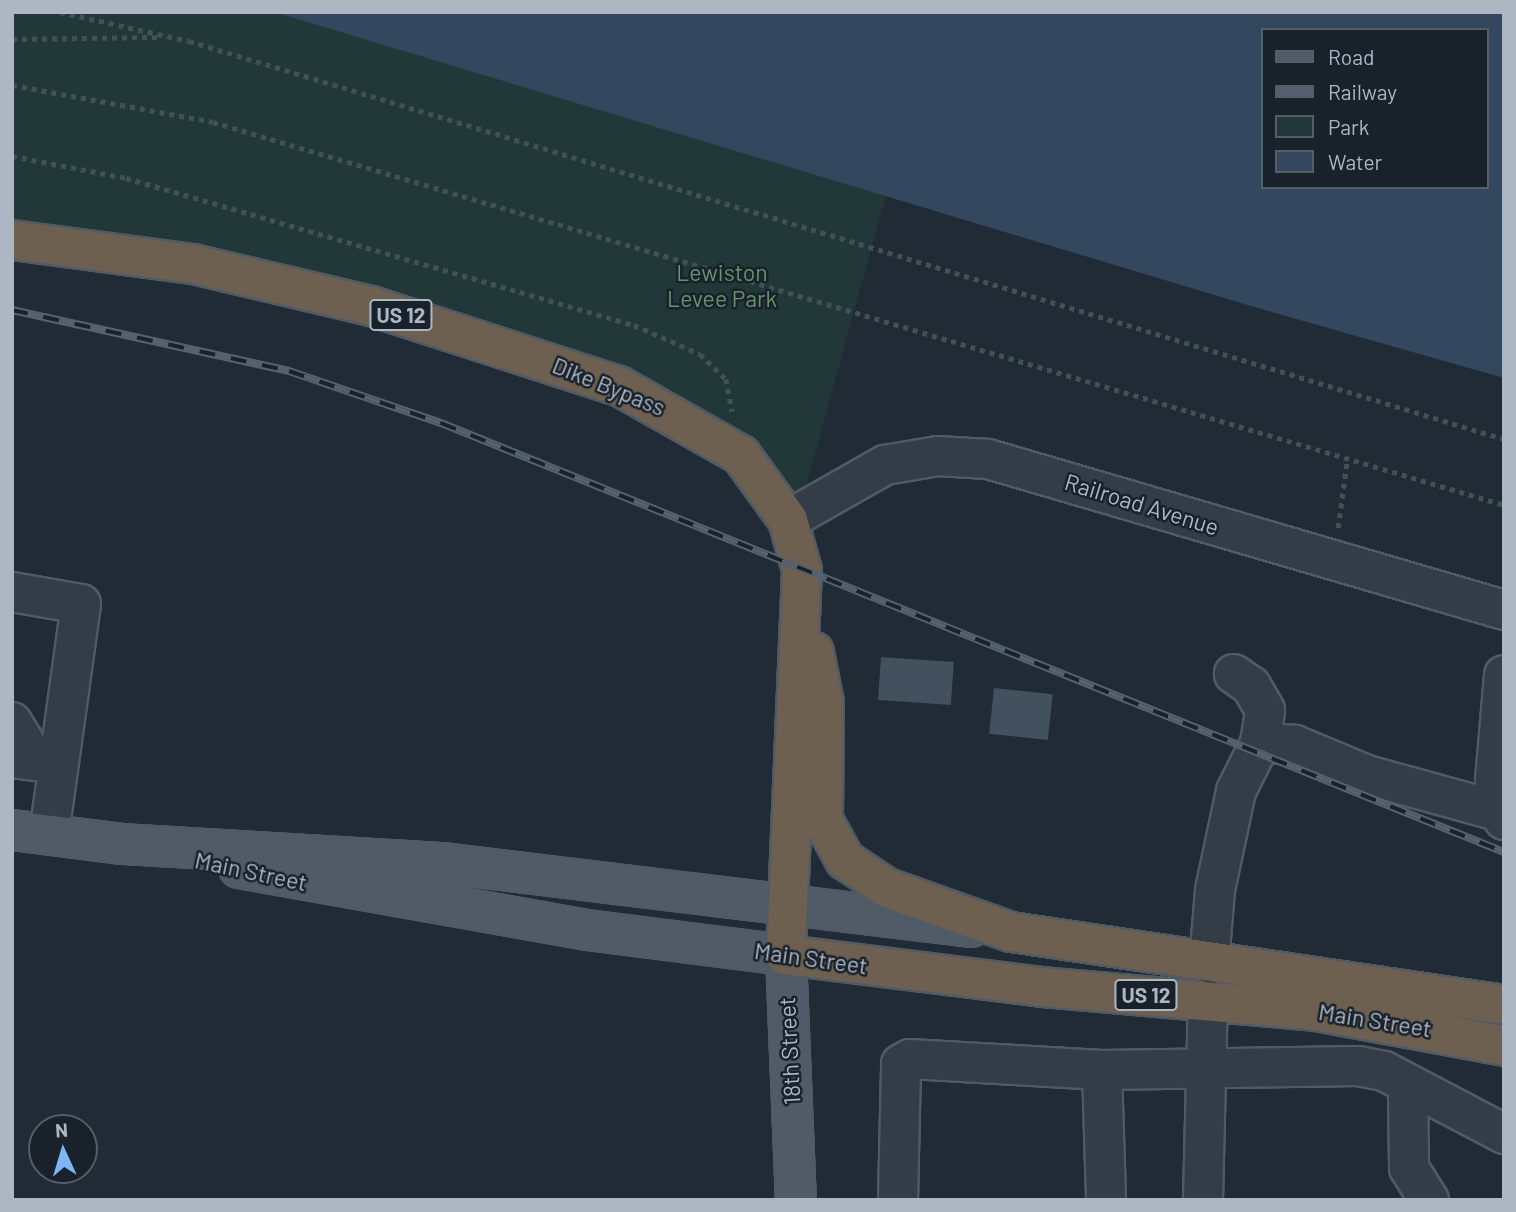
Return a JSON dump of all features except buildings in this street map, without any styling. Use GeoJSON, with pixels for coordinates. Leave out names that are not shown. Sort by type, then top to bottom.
{"type":"FeatureCollection","features":[{"type":"Feature","properties":{"kind":"highway","name":"Dike Bypass"},"geometry":{"type":"LineString","coordinates":[[12,240],[279,283],[607,382],[725,442],[759,474],[788,520],[803,602],[785,903]]}},
{"type":"Feature","properties":{"kind":"highway","name":"US 12"},"geometry":{"type":"LineString","coordinates":[[803,602],[824,703],[820,793],[833,846],[887,888],[1011,932]]}},
{"type":"Feature","properties":{"kind":"highway","name":"18th Street"},"geometry":{"type":"LineString","coordinates":[[785,903],[786,955]]}},
{"type":"Feature","properties":{"kind":"highway","name":"Main Street"},"geometry":{"type":"LineString","coordinates":[[1011,932],[1504,1005]]}},
{"type":"Feature","properties":{"kind":"highway","name":"Main Street"},"geometry":{"type":"LineString","coordinates":[[786,955],[1393,1022],[1504,1046]]}},
{"type":"Feature","properties":{"kind":"main road","name":"Main Street"},"geometry":{"type":"LineString","coordinates":[[31,833],[122,844],[443,863],[1011,932]]}},
{"type":"Feature","properties":{"kind":"main road","name":"Main Street"},"geometry":{"type":"LineString","coordinates":[[122,844],[420,902],[786,955]]}},
{"type":"Feature","properties":{"kind":"main road","name":"18th Street"},"geometry":{"type":"LineString","coordinates":[[786,955],[796,1200]]}},
{"type":"Feature","properties":{"kind":"street","name":"Railroad Avenue"},"geometry":{"type":"LineString","coordinates":[[788,520],[885,465],[963,456],[1504,610]]}},
{"type":"Feature","properties":{"kind":"street"},"geometry":{"type":"LineString","coordinates":[[12,592],[81,604],[34,760],[31,833]]}},
{"type":"Feature","properties":{"kind":"street"},"geometry":{"type":"LineString","coordinates":[[1209,962],[1215,890],[1236,791],[1259,743],[1265,710],[1251,686],[1234,674]]}},
{"type":"Feature","properties":{"kind":"street"},"geometry":{"type":"LineString","coordinates":[[1259,743],[1295,746],[1367,775],[1501,815],[1496,744],[1504,675]]}},
{"type":"Feature","properties":{"kind":"street"},"geometry":{"type":"LineString","coordinates":[[12,722],[34,760]]}},
{"type":"Feature","properties":{"kind":"street"},"geometry":{"type":"LineString","coordinates":[[1203,1200],[1208,1000]]}},
{"type":"Feature","properties":{"kind":"street"},"geometry":{"type":"LineString","coordinates":[[1393,1022],[1396,1078],[1409,1168],[1429,1200]]}},
{"type":"Feature","properties":{"kind":"street"},"geometry":{"type":"LineString","coordinates":[[898,1200],[901,1064],[910,1059],[1102,1070],[1358,1066],[1396,1078],[1504,1134]]}},
{"type":"Feature","properties":{"kind":"street"},"geometry":{"type":"LineString","coordinates":[[1102,1070],[1106,1200]]}},
{"type":"Feature","properties":{"kind":"path"},"geometry":{"type":"LineString","coordinates":[[60,12],[168,37],[1504,439]]}},
{"type":"Feature","properties":{"kind":"path"},"geometry":{"type":"LineString","coordinates":[[12,39],[168,37]]}},
{"type":"Feature","properties":{"kind":"path"},"geometry":{"type":"LineString","coordinates":[[12,85],[213,122],[1504,505]]}},
{"type":"Feature","properties":{"kind":"path"},"geometry":{"type":"LineString","coordinates":[[12,156],[126,178],[634,325],[700,354],[726,379],[730,408]]}},
{"type":"Feature","properties":{"kind":"path"},"geometry":{"type":"LineString","coordinates":[[1334,561],[1347,460]]}},
{"type":"Feature","properties":{"kind":"green space","name":"Lewiston Levee Park"},"geometry":{"type":"Polygon","coordinates":[[[12,12],[274,12],[886,195],[799,512],[549,361],[12,240],[12,12]]]}},
{"type":"Feature","properties":{"kind":"water"},"geometry":{"type":"Polygon","coordinates":[[[274,12],[1504,12],[1504,378],[1251,306],[274,12]]]}},
{"type":"Feature","properties":{"kind":"railway"},"geometry":{"type":"LineString","coordinates":[[12,310],[289,371],[441,423],[1504,852]]}}]}
